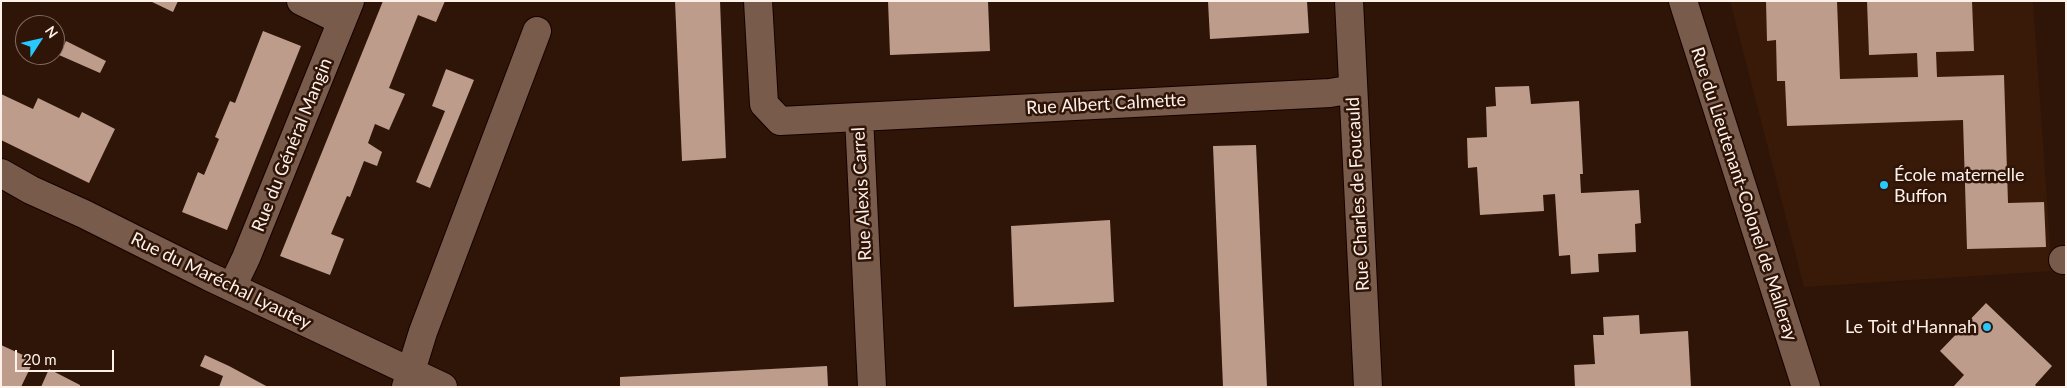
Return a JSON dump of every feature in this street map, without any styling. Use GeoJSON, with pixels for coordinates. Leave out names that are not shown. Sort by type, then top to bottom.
{"type":"FeatureCollection","features":[{"type":"Feature","properties":{"kind":"street"},"geometry":{"type":"LineString","coordinates":[[301,1],[346,11]]}},
{"type":"Feature","properties":{"kind":"street","name":"Rue Alexis Carrel"},"geometry":{"type":"LineString","coordinates":[[758,1],[764,104],[780,121],[859,117],[872,387]]}},
{"type":"Feature","properties":{"kind":"street","name":"Rue Charles de Foucauld"},"geometry":{"type":"LineString","coordinates":[[1349,1],[1368,387]]}},
{"type":"Feature","properties":{"kind":"street","name":"Rue du Lieutenant-Colonel de Malleray"},"geometry":{"type":"LineString","coordinates":[[1683,1],[1806,387]]}},
{"type":"Feature","properties":{"kind":"street","name":"Rue du Général Mangin"},"geometry":{"type":"LineString","coordinates":[[232,287],[246,258],[346,11]]}},
{"type":"Feature","properties":{"kind":"street"},"geometry":{"type":"LineString","coordinates":[[409,380],[422,332],[537,31]]}},
{"type":"Feature","properties":{"kind":"street","name":"Rue Albert Calmette"},"geometry":{"type":"LineString","coordinates":[[859,117],[1330,93],[1353,89]]}},
{"type":"Feature","properties":{"kind":"street","name":"Rue du Maréchal Lyautey"},"geometry":{"type":"LineString","coordinates":[[1,173],[31,190],[232,287],[409,380],[443,387]]}},
{"type":"Feature","properties":{"kind":"shaded area"},"geometry":{"type":"Polygon","coordinates":[[[1730,1],[2033,1],[2052,271],[1804,287],[1730,1]]]}},
{"type":"Feature","properties":{"kind":"building"},"geometry":{"type":"Polygon","coordinates":[[[150,1],[178,1],[173,12],[150,1]]]}},
{"type":"Feature","properties":{"kind":"building"},"geometry":{"type":"Polygon","coordinates":[[[383,1],[445,1],[436,22],[418,15],[389,88],[405,94],[389,130],[375,124],[368,143],[382,152],[377,166],[364,161],[350,197],[347,196],[331,234],[344,239],[330,275],[280,256],[383,1]]]}},
{"type":"Feature","properties":{"kind":"building"},"geometry":{"type":"Polygon","coordinates":[[[675,1],[720,1],[726,158],[682,161],[675,1]]]}},
{"type":"Feature","properties":{"kind":"building"},"geometry":{"type":"Polygon","coordinates":[[[888,1],[988,1],[990,51],[890,55],[888,1]]]}},
{"type":"Feature","properties":{"kind":"building"},"geometry":{"type":"Polygon","coordinates":[[[1208,1],[1307,1],[1309,33],[1210,39],[1208,1]]]}},
{"type":"Feature","properties":{"kind":"building"},"geometry":{"type":"Polygon","coordinates":[[[1766,1],[1837,1],[1840,79],[1918,77],[1917,53],[1869,55],[1867,1],[1972,1],[1974,51],[1936,52],[1937,77],[2004,75],[2008,203],[2044,202],[2046,247],[1967,249],[1963,120],[1787,126],[1785,81],[1777,81],[1776,40],[1767,41],[1766,1]]]}},
{"type":"Feature","properties":{"kind":"building"},"geometry":{"type":"Polygon","coordinates":[[[263,31],[301,46],[227,230],[182,212],[198,172],[204,175],[219,139],[215,137],[230,101],[235,103],[263,31]]]}},
{"type":"Feature","properties":{"kind":"building"},"geometry":{"type":"Polygon","coordinates":[[[66,41],[106,61],[100,73],[65,58],[66,41]]]}},
{"type":"Feature","properties":{"kind":"building"},"geometry":{"type":"Polygon","coordinates":[[[446,69],[474,80],[430,188],[416,182],[445,111],[432,106],[446,69]]]}},
{"type":"Feature","properties":{"kind":"building"},"geometry":{"type":"Polygon","coordinates":[[[1529,86],[1531,104],[1579,101],[1583,174],[1580,174],[1581,193],[1639,190],[1641,223],[1635,224],[1636,252],[1598,254],[1599,272],[1571,274],[1570,255],[1559,256],[1555,194],[1543,195],[1544,211],[1480,215],[1477,167],[1468,168],[1467,138],[1487,137],[1486,107],[1496,106],[1495,87],[1529,86]]]}},
{"type":"Feature","properties":{"kind":"building"},"geometry":{"type":"Polygon","coordinates":[[[1,94],[33,109],[38,98],[79,118],[82,112],[115,129],[89,183],[1,140],[1,94]]]}},
{"type":"Feature","properties":{"kind":"building"},"geometry":{"type":"Polygon","coordinates":[[[1256,145],[1267,387],[1223,387],[1213,146],[1256,145]]]}},
{"type":"Feature","properties":{"kind":"building"},"geometry":{"type":"Polygon","coordinates":[[[1110,220],[1114,302],[1014,307],[1011,226],[1110,220]]]}},
{"type":"Feature","properties":{"kind":"building","name":"Le Toit d'Hannah"},"geometry":{"type":"Polygon","coordinates":[[[1986,303],[2052,366],[2035,385],[2037,387],[1953,387],[1964,375],[1940,351],[1986,303]]]}},
{"type":"Feature","properties":{"kind":"building"},"geometry":{"type":"Polygon","coordinates":[[[1639,315],[1640,334],[1688,331],[1691,387],[1575,387],[1574,365],[1595,364],[1593,335],[1604,335],[1603,317],[1639,315]]]}},
{"type":"Feature","properties":{"kind":"building"},"geometry":{"type":"Polygon","coordinates":[[[1,345],[34,360],[21,387],[1,387],[1,345]]]}},
{"type":"Feature","properties":{"kind":"building"},"geometry":{"type":"Polygon","coordinates":[[[205,355],[268,387],[219,387],[223,376],[200,366],[205,355]]]}},
{"type":"Feature","properties":{"kind":"building"},"geometry":{"type":"Polygon","coordinates":[[[827,366],[828,387],[620,387],[620,377],[827,366]]]}},
{"type":"Feature","properties":{"kind":"building"},"geometry":{"type":"Polygon","coordinates":[[[49,369],[80,385],[80,387],[41,387],[49,369]]]}},
{"type":"Feature","properties":{"kind":"place","name":"École maternelle Buffon"},"geometry":{"type":"Point","coordinates":[1884,185]}},
{"type":"Feature","properties":{"kind":"place","name":"Le Toit d'Hannah"},"geometry":{"type":"Point","coordinates":[1987,327]}}]}
